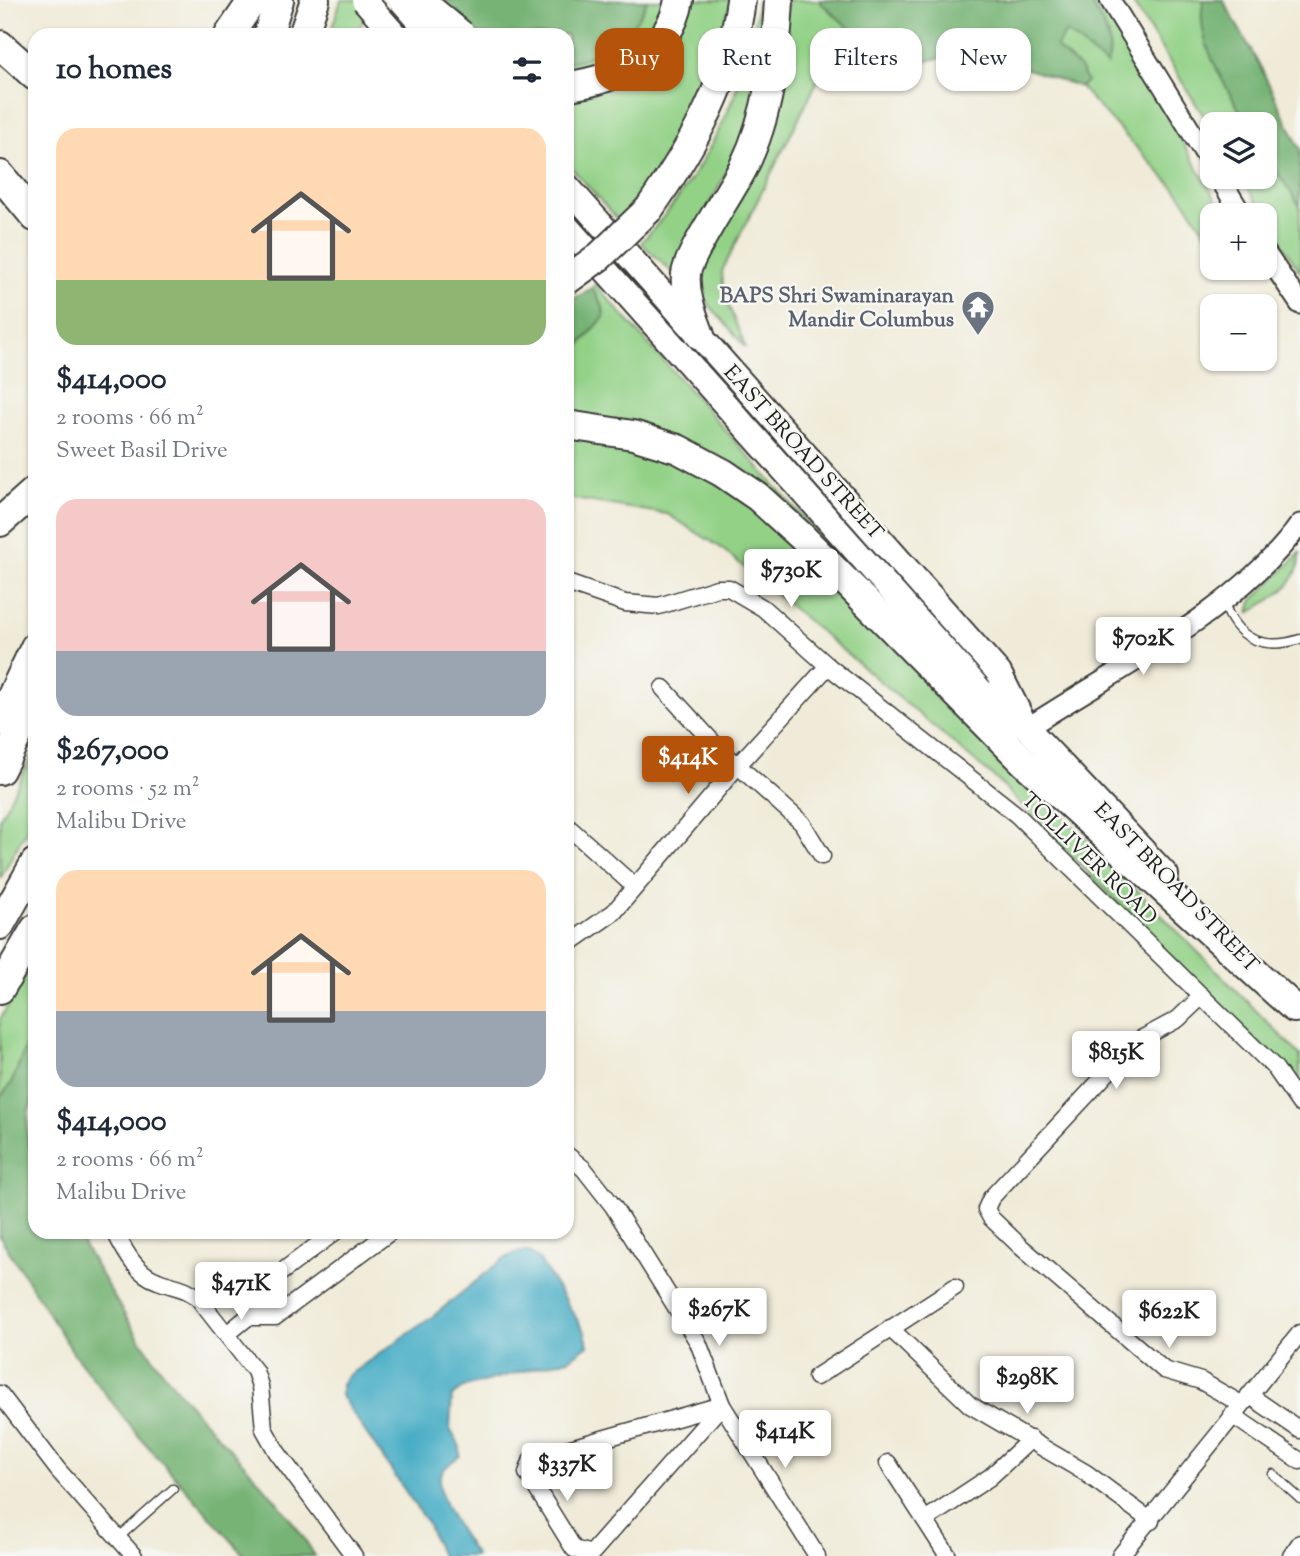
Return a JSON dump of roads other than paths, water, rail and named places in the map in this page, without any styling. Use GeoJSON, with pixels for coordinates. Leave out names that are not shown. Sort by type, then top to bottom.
{"type":"FeatureCollection","features":[{"type":"Feature","properties":{"kind":"highway"},"geometry":{"type":"LineString","coordinates":[[234,28],[253,0]]}},
{"type":"Feature","properties":{"kind":"highway"},"geometry":{"type":"LineString","coordinates":[[270,28],[279,0]]}},
{"type":"Feature","properties":{"kind":"highway"},"geometry":{"type":"LineString","coordinates":[[305,28],[315,0]]}},
{"type":"Feature","properties":{"kind":"highway"},"geometry":{"type":"LineString","coordinates":[[384,28],[393,0]]}},
{"type":"Feature","properties":{"kind":"highway"},"geometry":{"type":"LineString","coordinates":[[419,0],[453,28]]}},
{"type":"Feature","properties":{"kind":"highway"},"geometry":{"type":"LineString","coordinates":[[416,28],[426,0]]}},
{"type":"Feature","properties":{"kind":"highway"},"geometry":{"type":"LineString","coordinates":[[574,85],[601,80],[619,73],[643,58],[670,23],[679,0]]}},
{"type":"Feature","properties":{"kind":"highway"},"geometry":{"type":"LineString","coordinates":[[574,275],[600,256],[649,209],[689,152],[719,89],[731,51],[741,0]]}},
{"type":"Feature","properties":{"kind":"highway"},"geometry":{"type":"LineString","coordinates":[[700,335],[691,311],[686,271],[746,163],[757,132],[775,54],[779,0]]}},
{"type":"Feature","properties":{"kind":"highway"},"geometry":{"type":"LineString","coordinates":[[0,45],[28,70]]}},
{"type":"Feature","properties":{"kind":"highway"},"geometry":{"type":"LineString","coordinates":[[0,175],[28,209]]}},
{"type":"Feature","properties":{"kind":"highway"},"geometry":{"type":"LineString","coordinates":[[574,426],[633,435],[678,449],[723,473],[758,498],[802,537],[1024,762],[1297,1012]]}},
{"type":"Feature","properties":{"kind":"highway"},"geometry":{"type":"LineString","coordinates":[[0,522],[28,497]]}},
{"type":"Feature","properties":{"kind":"highway"},"geometry":{"type":"LineString","coordinates":[[0,721],[28,662]]}},
{"type":"Feature","properties":{"kind":"highway"},"geometry":{"type":"LineString","coordinates":[[0,770],[28,715]]}},
{"type":"Feature","properties":{"kind":"highway"},"geometry":{"type":"LineString","coordinates":[[0,925],[28,875]]}},
{"type":"Feature","properties":{"kind":"highway"},"geometry":{"type":"LineString","coordinates":[[0,989],[28,941]]}},
{"type":"Feature","properties":{"kind":"main road"},"geometry":{"type":"LineString","coordinates":[[364,0],[389,28]]}},
{"type":"Feature","properties":{"kind":"main road"},"geometry":{"type":"LineString","coordinates":[[401,0],[426,28]]}},
{"type":"Feature","properties":{"kind":"main road","name":"EAST BROAD STREET"},"geometry":{"type":"LineString","coordinates":[[574,194],[999,673],[1027,728]]}},
{"type":"Feature","properties":{"kind":"main road","name":"EAST BROAD STREET"},"geometry":{"type":"LineString","coordinates":[[574,235],[980,690],[1027,728],[1297,1012]]}},
{"type":"Feature","properties":{"kind":"street"},"geometry":{"type":"LineString","coordinates":[[1110,0],[1200,146]]}},
{"type":"Feature","properties":{"kind":"street"},"geometry":{"type":"LineString","coordinates":[[1277,270],[1300,304]]}},
{"type":"Feature","properties":{"kind":"street"},"geometry":{"type":"LineString","coordinates":[[1027,728],[1224,602],[1261,571],[1300,524]]}},
{"type":"Feature","properties":{"kind":"street","name":"TOLLIVER ROAD"},"geometry":{"type":"LineString","coordinates":[[574,585],[625,603],[659,606],[717,588],[729,588],[762,608],[828,666],[1017,815],[1275,1068],[1300,1104]]}},
{"type":"Feature","properties":{"kind":"street"},"geometry":{"type":"LineString","coordinates":[[574,940],[614,912],[739,764],[828,666]]}},
{"type":"Feature","properties":{"kind":"street"},"geometry":{"type":"LineString","coordinates":[[663,688],[695,725],[802,823],[822,856]]}},
{"type":"Feature","properties":{"kind":"street"},"geometry":{"type":"LineString","coordinates":[[574,832],[635,887]]}},
{"type":"Feature","properties":{"kind":"street"},"geometry":{"type":"LineString","coordinates":[[1202,996],[1194,1007],[1164,1029],[1138,1041],[991,1198],[986,1209],[991,1218],[1020,1246],[1164,1370],[1201,1381],[1240,1405],[1300,1430]]}},
{"type":"Feature","properties":{"kind":"street"},"geometry":{"type":"LineString","coordinates":[[574,1161],[584,1169],[613,1206],[686,1322],[698,1342],[722,1405],[817,1556]]}},
{"type":"Feature","properties":{"kind":"street"},"geometry":{"type":"LineString","coordinates":[[119,1239],[138,1268],[158,1282],[190,1291],[227,1334],[254,1371],[260,1386],[264,1429],[354,1556]]}},
{"type":"Feature","properties":{"kind":"street"},"geometry":{"type":"LineString","coordinates":[[227,1334],[248,1317],[256,1291],[326,1239]]}},
{"type":"Feature","properties":{"kind":"street"},"geometry":{"type":"LineString","coordinates":[[248,1317],[275,1317],[379,1239]]}},
{"type":"Feature","properties":{"kind":"street"},"geometry":{"type":"LineString","coordinates":[[816,1377],[955,1287]]}},
{"type":"Feature","properties":{"kind":"street"},"geometry":{"type":"LineString","coordinates":[[890,1328],[970,1405],[1086,1473],[1151,1521]]}},
{"type":"Feature","properties":{"kind":"street"},"geometry":{"type":"LineString","coordinates":[[1120,1556],[1151,1521],[1240,1405],[1300,1333]]}},
{"type":"Feature","properties":{"kind":"street"},"geometry":{"type":"LineString","coordinates":[[0,1394],[58,1469],[134,1556]]}},
{"type":"Feature","properties":{"kind":"street"},"geometry":{"type":"LineString","coordinates":[[722,1405],[590,1555],[574,1549],[527,1473],[532,1459],[722,1405]]}},
{"type":"Feature","properties":{"kind":"street"},"geometry":{"type":"LineString","coordinates":[[1240,1405],[1300,1461]]}},
{"type":"Feature","properties":{"kind":"street"},"geometry":{"type":"LineString","coordinates":[[925,1520],[990,1477],[1031,1439]]}},
{"type":"Feature","properties":{"kind":"street"},"geometry":{"type":"LineString","coordinates":[[888,1463],[948,1556]]}},
{"type":"Feature","properties":{"kind":"street"},"geometry":{"type":"LineString","coordinates":[[1291,1556],[1300,1543]]}},
{"type":"Feature","properties":{"kind":"lane"},"geometry":{"type":"LineString","coordinates":[[1224,602],[1228,618],[1238,632],[1263,645],[1300,639]]}},
{"type":"Feature","properties":{"kind":"lane"},"geometry":{"type":"LineString","coordinates":[[1273,1474],[1300,1499]]}},
{"type":"Feature","properties":{"kind":"lane"},"geometry":{"type":"LineString","coordinates":[[118,1538],[173,1489]]}},
{"type":"Feature","properties":{"kind":"water"},"geometry":{"type":"Polygon","coordinates":[[[517,1252],[530,1252],[540,1261],[585,1332],[588,1345],[569,1359],[464,1387],[452,1396],[450,1429],[460,1447],[460,1456],[443,1471],[441,1490],[450,1514],[476,1556],[441,1556],[427,1523],[341,1396],[341,1387],[346,1377],[432,1317],[502,1260],[517,1252]]]}},
{"type":"Feature","properties":{"kind":"place","name":"BAPS Shri Swaminarayan Mandir Columbus"},"geometry":{"type":"Point","coordinates":[978,337]}}]}
